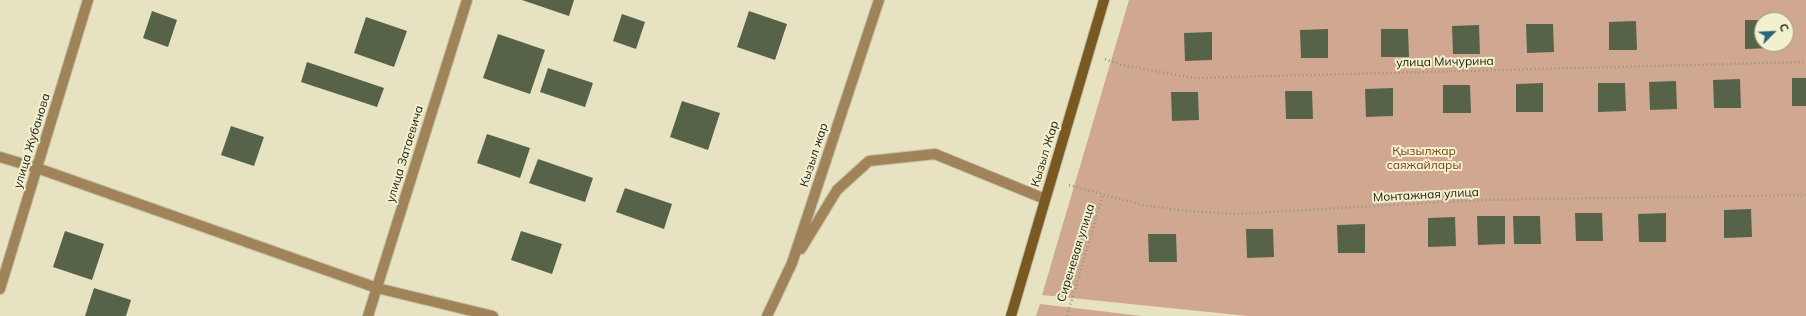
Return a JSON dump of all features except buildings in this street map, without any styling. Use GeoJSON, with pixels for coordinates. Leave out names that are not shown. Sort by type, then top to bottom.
{"type":"FeatureCollection","features":[{"type":"Feature","properties":{"kind":"main road","name":"Кызыл Жар"},"geometry":{"type":"LineString","coordinates":[[1011,316],[1104,0]]}},
{"type":"Feature","properties":{"kind":"street","name":"улица Жубанова"},"geometry":{"type":"LineString","coordinates":[[0,289],[88,0]]}},
{"type":"Feature","properties":{"kind":"street","name":"улица Затаевича"},"geometry":{"type":"LineString","coordinates":[[368,316],[467,0]]}},
{"type":"Feature","properties":{"kind":"street","name":"Кызыл жар"},"geometry":{"type":"LineString","coordinates":[[767,316],[792,263],[879,0]]}},
{"type":"Feature","properties":{"kind":"street"},"geometry":{"type":"LineString","coordinates":[[792,263],[837,190],[869,161],[935,154],[1045,199]]}},
{"type":"Feature","properties":{"kind":"street"},"geometry":{"type":"LineString","coordinates":[[0,157],[37,168],[377,288],[493,316]]}},
{"type":"Feature","properties":{"kind":"path","name":"улица Мичурина"},"geometry":{"type":"LineString","coordinates":[[1088,51],[1121,65],[1194,78],[1806,62]]}},
{"type":"Feature","properties":{"kind":"path","name":"Монтажная улица"},"geometry":{"type":"LineString","coordinates":[[1051,180],[1103,195],[1150,206],[1188,211],[1236,214],[1478,200],[1806,195]]}},
{"type":"Feature","properties":{"kind":"path","name":"Сиреневая улица"},"geometry":{"type":"LineString","coordinates":[[1067,316],[1103,195]]}},
{"type":"Feature","properties":{"kind":"green space","name":"Қызылжар саяжайлары"},"geometry":{"type":"Polygon","coordinates":[[[1129,0],[1806,0],[1806,316],[1248,316],[1042,295],[1129,0]]]}},
{"type":"Feature","properties":{"kind":"green space"},"geometry":{"type":"Polygon","coordinates":[[[1040,304],[1142,316],[1036,316],[1040,304]]]}}]}
